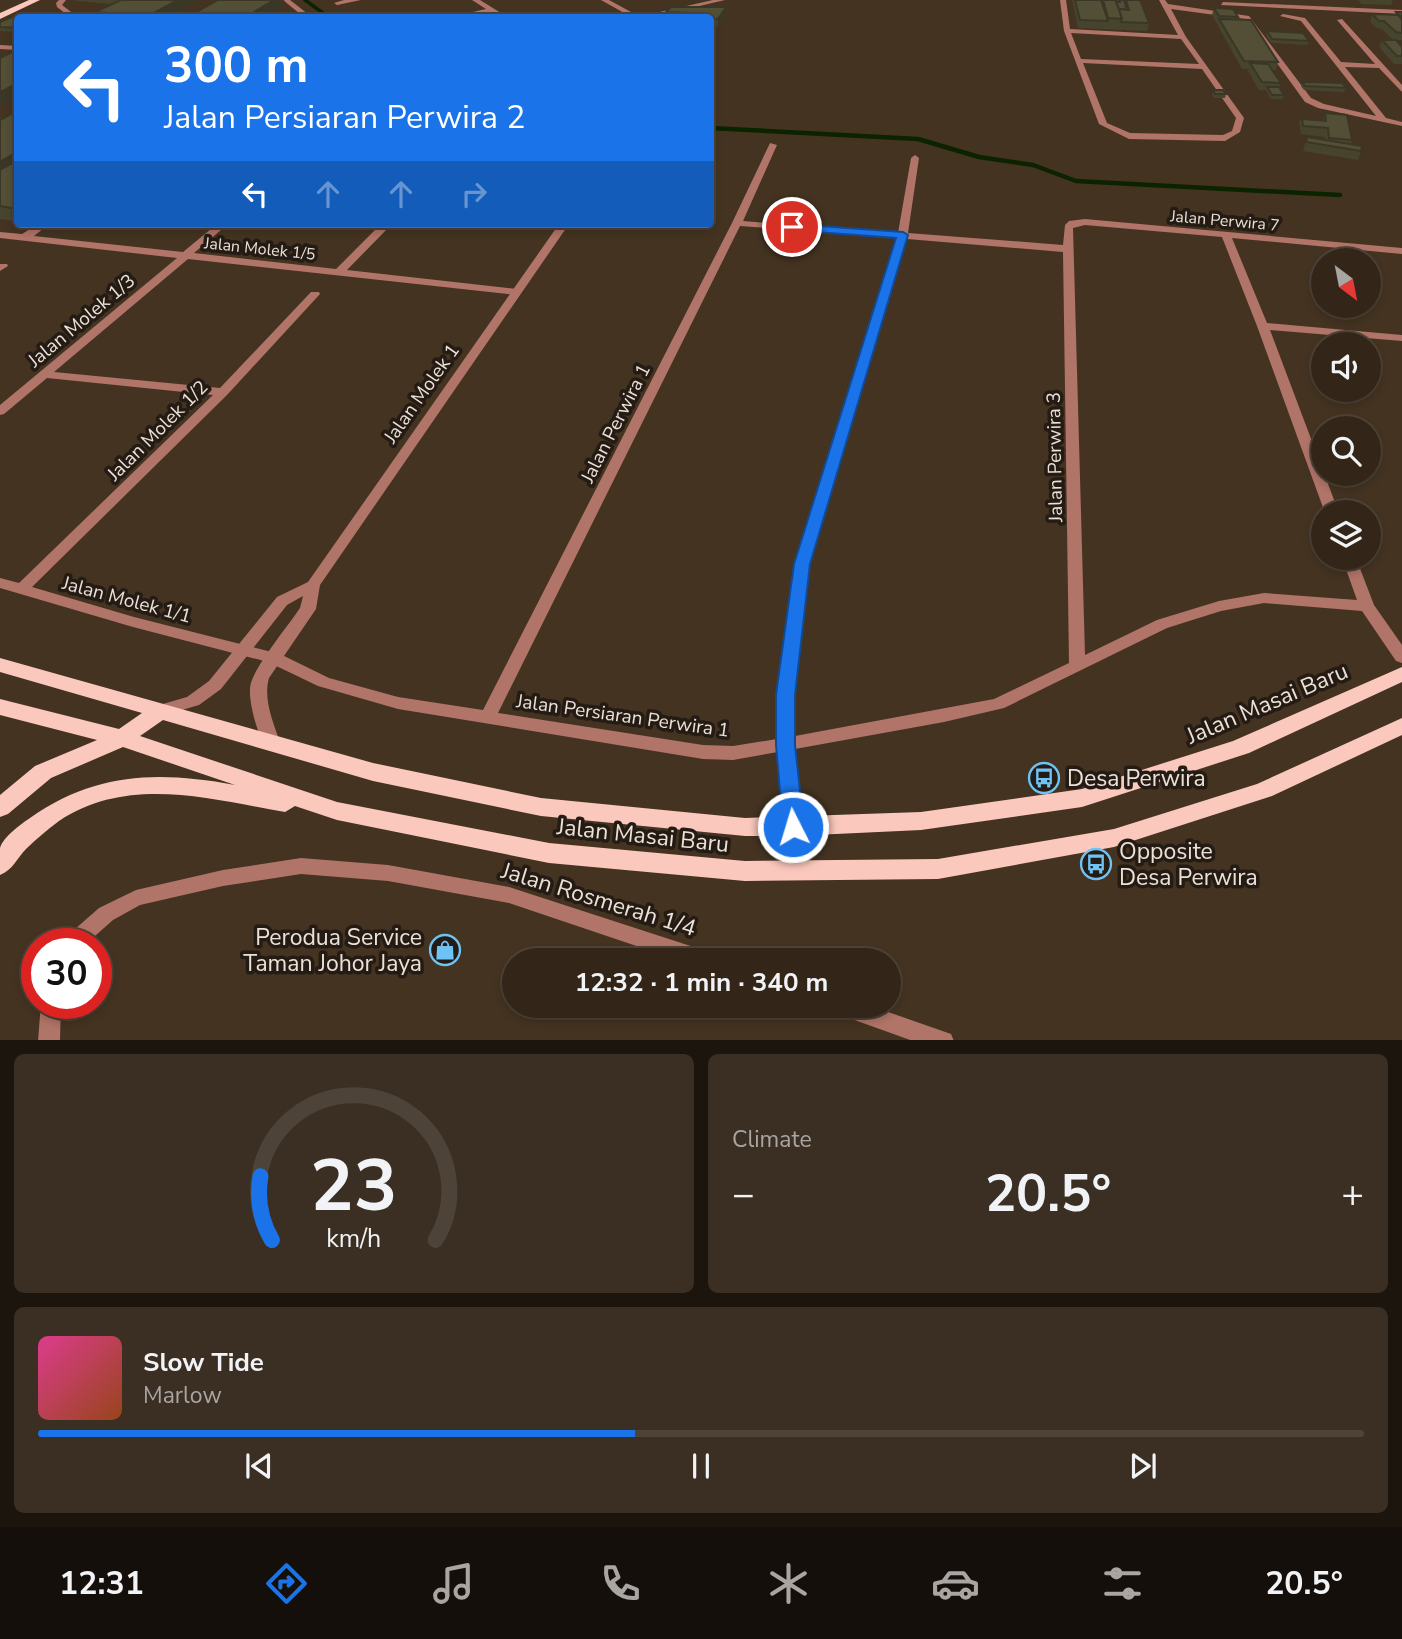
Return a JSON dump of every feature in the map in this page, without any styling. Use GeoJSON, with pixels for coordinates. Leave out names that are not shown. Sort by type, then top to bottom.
{"type":"FeatureCollection","features":[{"type":"Feature","properties":{"kind":"main road"},"geometry":{"type":"LineString","coordinates":[[0,7],[15,0]]}},
{"type":"Feature","properties":{"kind":"main road"},"geometry":{"type":"LineString","coordinates":[[0,16],[36,0]]}},
{"type":"Feature","properties":{"kind":"main road","name":"Jalan Masai Baru"},"geometry":{"type":"LineString","coordinates":[[0,665],[373,772],[541,807],[745,827],[921,821],[1083,798],[1241,747],[1402,674]]}},
{"type":"Feature","properties":{"kind":"main road","name":"Jalan Masai Baru"},"geometry":{"type":"LineString","coordinates":[[0,707],[122,738],[337,811],[549,853],[745,871],[938,869],[1114,838],[1264,790],[1402,726]]}},
{"type":"Feature","properties":{"kind":"main road"},"geometry":{"type":"LineString","coordinates":[[0,808],[43,772],[122,738],[162,710]]}},
{"type":"Feature","properties":{"kind":"main road"},"geometry":{"type":"LineString","coordinates":[[0,865],[7,854],[34,827],[69,804],[119,788],[176,785],[337,811]]}},
{"type":"Feature","properties":{"kind":"street"},"geometry":{"type":"LineString","coordinates":[[62,0],[60,6],[71,14]]}},
{"type":"Feature","properties":{"kind":"street"},"geometry":{"type":"LineString","coordinates":[[286,0],[305,14]]}},
{"type":"Feature","properties":{"kind":"street"},"geometry":{"type":"LineString","coordinates":[[337,4],[358,0]]}},
{"type":"Feature","properties":{"kind":"street"},"geometry":{"type":"LineString","coordinates":[[475,0],[500,14]]}},
{"type":"Feature","properties":{"kind":"street"},"geometry":{"type":"LineString","coordinates":[[604,0],[632,14]]}},
{"type":"Feature","properties":{"kind":"street"},"geometry":{"type":"LineString","coordinates":[[653,14],[722,0]]}},
{"type":"Feature","properties":{"kind":"street"},"geometry":{"type":"LineString","coordinates":[[1063,0],[1067,31],[1103,124],[1129,136],[1225,138],[1236,132],[1240,118],[1183,37],[1163,3]]}},
{"type":"Feature","properties":{"kind":"street"},"geometry":{"type":"LineString","coordinates":[[1251,0],[1259,6]]}},
{"type":"Feature","properties":{"kind":"street"},"geometry":{"type":"LineString","coordinates":[[1163,3],[1402,12]]}},
{"type":"Feature","properties":{"kind":"street"},"geometry":{"type":"LineString","coordinates":[[1163,3],[1247,17],[1259,15],[1303,19],[1383,119]]}},
{"type":"Feature","properties":{"kind":"street"},"geometry":{"type":"LineString","coordinates":[[472,14],[493,10]]}},
{"type":"Feature","properties":{"kind":"street"},"geometry":{"type":"LineString","coordinates":[[1247,17],[1308,100],[1321,106],[1402,124]]}},
{"type":"Feature","properties":{"kind":"street"},"geometry":{"type":"LineString","coordinates":[[1340,20],[1402,90]]}},
{"type":"Feature","properties":{"kind":"street"},"geometry":{"type":"LineString","coordinates":[[1067,31],[1183,37]]}},
{"type":"Feature","properties":{"kind":"street"},"geometry":{"type":"LineString","coordinates":[[1079,61],[1204,67]]}},
{"type":"Feature","properties":{"kind":"street"},"geometry":{"type":"LineString","coordinates":[[1337,64],[1378,66]]}},
{"type":"Feature","properties":{"kind":"street"},"geometry":{"type":"LineString","coordinates":[[1321,106],[1330,116],[1402,133]]}},
{"type":"Feature","properties":{"kind":"street","name":"Jalan Perwira 1"},"geometry":{"type":"LineString","coordinates":[[488,717],[737,223],[773,145]]}},
{"type":"Feature","properties":{"kind":"street"},"geometry":{"type":"LineString","coordinates":[[793,827],[786,745],[786,695],[802,564],[903,235],[915,159]]}},
{"type":"Feature","properties":{"kind":"street"},"geometry":{"type":"LineString","coordinates":[[737,223],[1070,249]]}},
{"type":"Feature","properties":{"kind":"street","name":"Jalan Perwira 7"},"geometry":{"type":"LineString","coordinates":[[1070,249],[1068,227],[1072,223],[1402,251]]}},
{"type":"Feature","properties":{"kind":"street"},"geometry":{"type":"LineString","coordinates":[[24,238],[38,228]]}},
{"type":"Feature","properties":{"kind":"street","name":"Jalan Molek 1/3"},"geometry":{"type":"LineString","coordinates":[[0,411],[218,228]]}},
{"type":"Feature","properties":{"kind":"street"},"geometry":{"type":"LineString","coordinates":[[339,272],[383,228]]}},
{"type":"Feature","properties":{"kind":"street","name":"Jalan Molek 1"},"geometry":{"type":"LineString","coordinates":[[271,742],[262,714],[258,688],[261,677],[308,609],[313,585],[561,228]]}},
{"type":"Feature","properties":{"kind":"street","name":"Jalan Molek 1/5"},"geometry":{"type":"LineString","coordinates":[[0,235],[517,292]]}},
{"type":"Feature","properties":{"kind":"street"},"geometry":{"type":"LineString","coordinates":[[1226,236],[1263,326],[1327,500]]}},
{"type":"Feature","properties":{"kind":"street","name":"Jalan Perwira 3"},"geometry":{"type":"LineString","coordinates":[[1070,249],[1077,665]]}},
{"type":"Feature","properties":{"kind":"street","name":"Jalan Molek 1/2"},"geometry":{"type":"LineString","coordinates":[[22,589],[223,392],[315,294]]}},
{"type":"Feature","properties":{"kind":"street"},"geometry":{"type":"LineString","coordinates":[[1263,326],[1402,338]]}},
{"type":"Feature","properties":{"kind":"street"},"geometry":{"type":"LineString","coordinates":[[43,374],[223,392]]}},
{"type":"Feature","properties":{"kind":"street"},"geometry":{"type":"LineString","coordinates":[[1354,570],[1367,606],[1402,657]]}},
{"type":"Feature","properties":{"kind":"street","name":"Jalan Molek 1/1"},"geometry":{"type":"LineString","coordinates":[[0,583],[133,622],[244,649]]}},
{"type":"Feature","properties":{"kind":"street","name":"Jalan Molek 1"},"geometry":{"type":"LineString","coordinates":[[162,710],[192,701],[215,685],[282,601],[313,585]]}},
{"type":"Feature","properties":{"kind":"street","name":"Jalan Persiaran Perwira 1"},"geometry":{"type":"LineString","coordinates":[[244,649],[274,658],[324,682],[363,695],[703,752],[733,753],[998,704],[1162,624],[1219,606],[1264,598],[1367,606]]}},
{"type":"Feature","properties":{"kind":"street","name":"Jalan Rosmerah 1/4"},"geometry":{"type":"LineString","coordinates":[[91,928],[106,915],[136,898],[223,878],[301,866],[388,873],[509,895],[670,948]]}},
{"type":"Feature","properties":{"kind":"street"},"geometry":{"type":"LineString","coordinates":[[877,1018],[940,1040]]}},
{"type":"Feature","properties":{"kind":"street"},"geometry":{"type":"LineString","coordinates":[[49,1040],[50,1019]]}},
{"type":"Feature","properties":{"kind":"building"},"geometry":{"type":"Polygon","coordinates":[[[121,0],[178,0],[152,14],[95,12],[121,0]]]}},
{"type":"Feature","properties":{"kind":"building"},"geometry":{"type":"Polygon","coordinates":[[[218,0],[274,0],[251,14],[193,14],[218,0]]]}},
{"type":"Feature","properties":{"kind":"building"},"geometry":{"type":"Polygon","coordinates":[[[1075,0],[1101,0],[1108,21],[1080,20],[1075,0]]]}},
{"type":"Feature","properties":{"kind":"building"},"geometry":{"type":"Polygon","coordinates":[[[1103,0],[1116,0],[1122,19],[1108,18],[1103,0]]]}},
{"type":"Feature","properties":{"kind":"building"},"geometry":{"type":"Polygon","coordinates":[[[1119,0],[1124,0],[1127,10],[1119,9],[1116,2],[1120,2],[1119,0]]]}},
{"type":"Feature","properties":{"kind":"building"},"geometry":{"type":"Polygon","coordinates":[[[1126,0],[1140,0],[1149,23],[1121,22],[1119,9],[1129,10],[1126,0]]]}},
{"type":"Feature","properties":{"kind":"building"},"geometry":{"type":"Polygon","coordinates":[[[671,7],[726,7],[718,19],[714,19],[714,14],[666,12],[671,7]]]}},
{"type":"Feature","properties":{"kind":"building"},"geometry":{"type":"Polygon","coordinates":[[[1214,8],[1233,9],[1238,17],[1219,16],[1214,8]]]}},
{"type":"Feature","properties":{"kind":"building"},"geometry":{"type":"Polygon","coordinates":[[[1372,14],[1398,15],[1402,20],[1402,33],[1396,32],[1372,14]]]}},
{"type":"Feature","properties":{"kind":"building"},"geometry":{"type":"Polygon","coordinates":[[[14,16],[14,28],[0,27],[0,22],[14,16]]]}},
{"type":"Feature","properties":{"kind":"building"},"geometry":{"type":"Polygon","coordinates":[[[1219,19],[1251,20],[1278,62],[1244,61],[1219,19]]]}},
{"type":"Feature","properties":{"kind":"building"},"geometry":{"type":"Polygon","coordinates":[[[1267,31],[1303,33],[1309,41],[1272,39],[1267,31]]]}},
{"type":"Feature","properties":{"kind":"building"},"geometry":{"type":"Polygon","coordinates":[[[1382,40],[1396,40],[1402,47],[1402,56],[1397,56],[1382,40]]]}},
{"type":"Feature","properties":{"kind":"building"},"geometry":{"type":"Polygon","coordinates":[[[14,51],[14,85],[0,92],[0,58],[14,51]]]}},
{"type":"Feature","properties":{"kind":"building"},"geometry":{"type":"Polygon","coordinates":[[[1250,63],[1268,64],[1281,83],[1262,82],[1250,63]]]}},
{"type":"Feature","properties":{"kind":"building"},"geometry":{"type":"Polygon","coordinates":[[[1302,82],[1342,83],[1346,88],[1305,86],[1302,82]]]}},
{"type":"Feature","properties":{"kind":"building"},"geometry":{"type":"Polygon","coordinates":[[[1267,87],[1279,87],[1284,95],[1272,95],[1267,87]]]}},
{"type":"Feature","properties":{"kind":"building"},"geometry":{"type":"Polygon","coordinates":[[[1213,90],[1223,90],[1226,94],[1215,94],[1213,90]]]}},
{"type":"Feature","properties":{"kind":"building"},"geometry":{"type":"Polygon","coordinates":[[[1325,113],[1347,115],[1352,140],[1329,138],[1328,128],[1303,126],[1302,119],[1326,121],[1325,113]]]}},
{"type":"Feature","properties":{"kind":"building"},"geometry":{"type":"Polygon","coordinates":[[[14,114],[14,153],[0,162],[0,120],[14,114]]]}},
{"type":"Feature","properties":{"kind":"building"},"geometry":{"type":"Polygon","coordinates":[[[1307,137],[1362,146],[1361,151],[1306,142],[1307,137]]]}},
{"type":"Feature","properties":{"kind":"building"},"geometry":{"type":"Polygon","coordinates":[[[14,162],[14,208],[0,206],[0,170],[14,162]]]}},
{"type":"Feature","properties":{"kind":"waterway"},"geometry":{"type":"LineString","coordinates":[[305,0],[324,14]]}},
{"type":"Feature","properties":{"kind":"waterway"},"geometry":{"type":"LineString","coordinates":[[714,128],[918,139],[979,157],[1033,165],[1076,181],[1340,195]]}},
{"type":"Feature","properties":{"kind":"place","name":"Desa Perwira"},"geometry":{"type":"Point","coordinates":[1044,778]}},
{"type":"Feature","properties":{"kind":"place","name":"Opposite Desa Perwira"},"geometry":{"type":"Point","coordinates":[1096,864]}},
{"type":"Feature","properties":{"kind":"place","name":"Perodua Service Taman Johor Jaya"},"geometry":{"type":"Point","coordinates":[445,950]}},
{"type":"Feature","properties":{"kind":"route"},"geometry":{"type":"LineString","coordinates":[[792,227],[903,235],[802,564],[786,695],[786,745],[793,827]]}}]}
